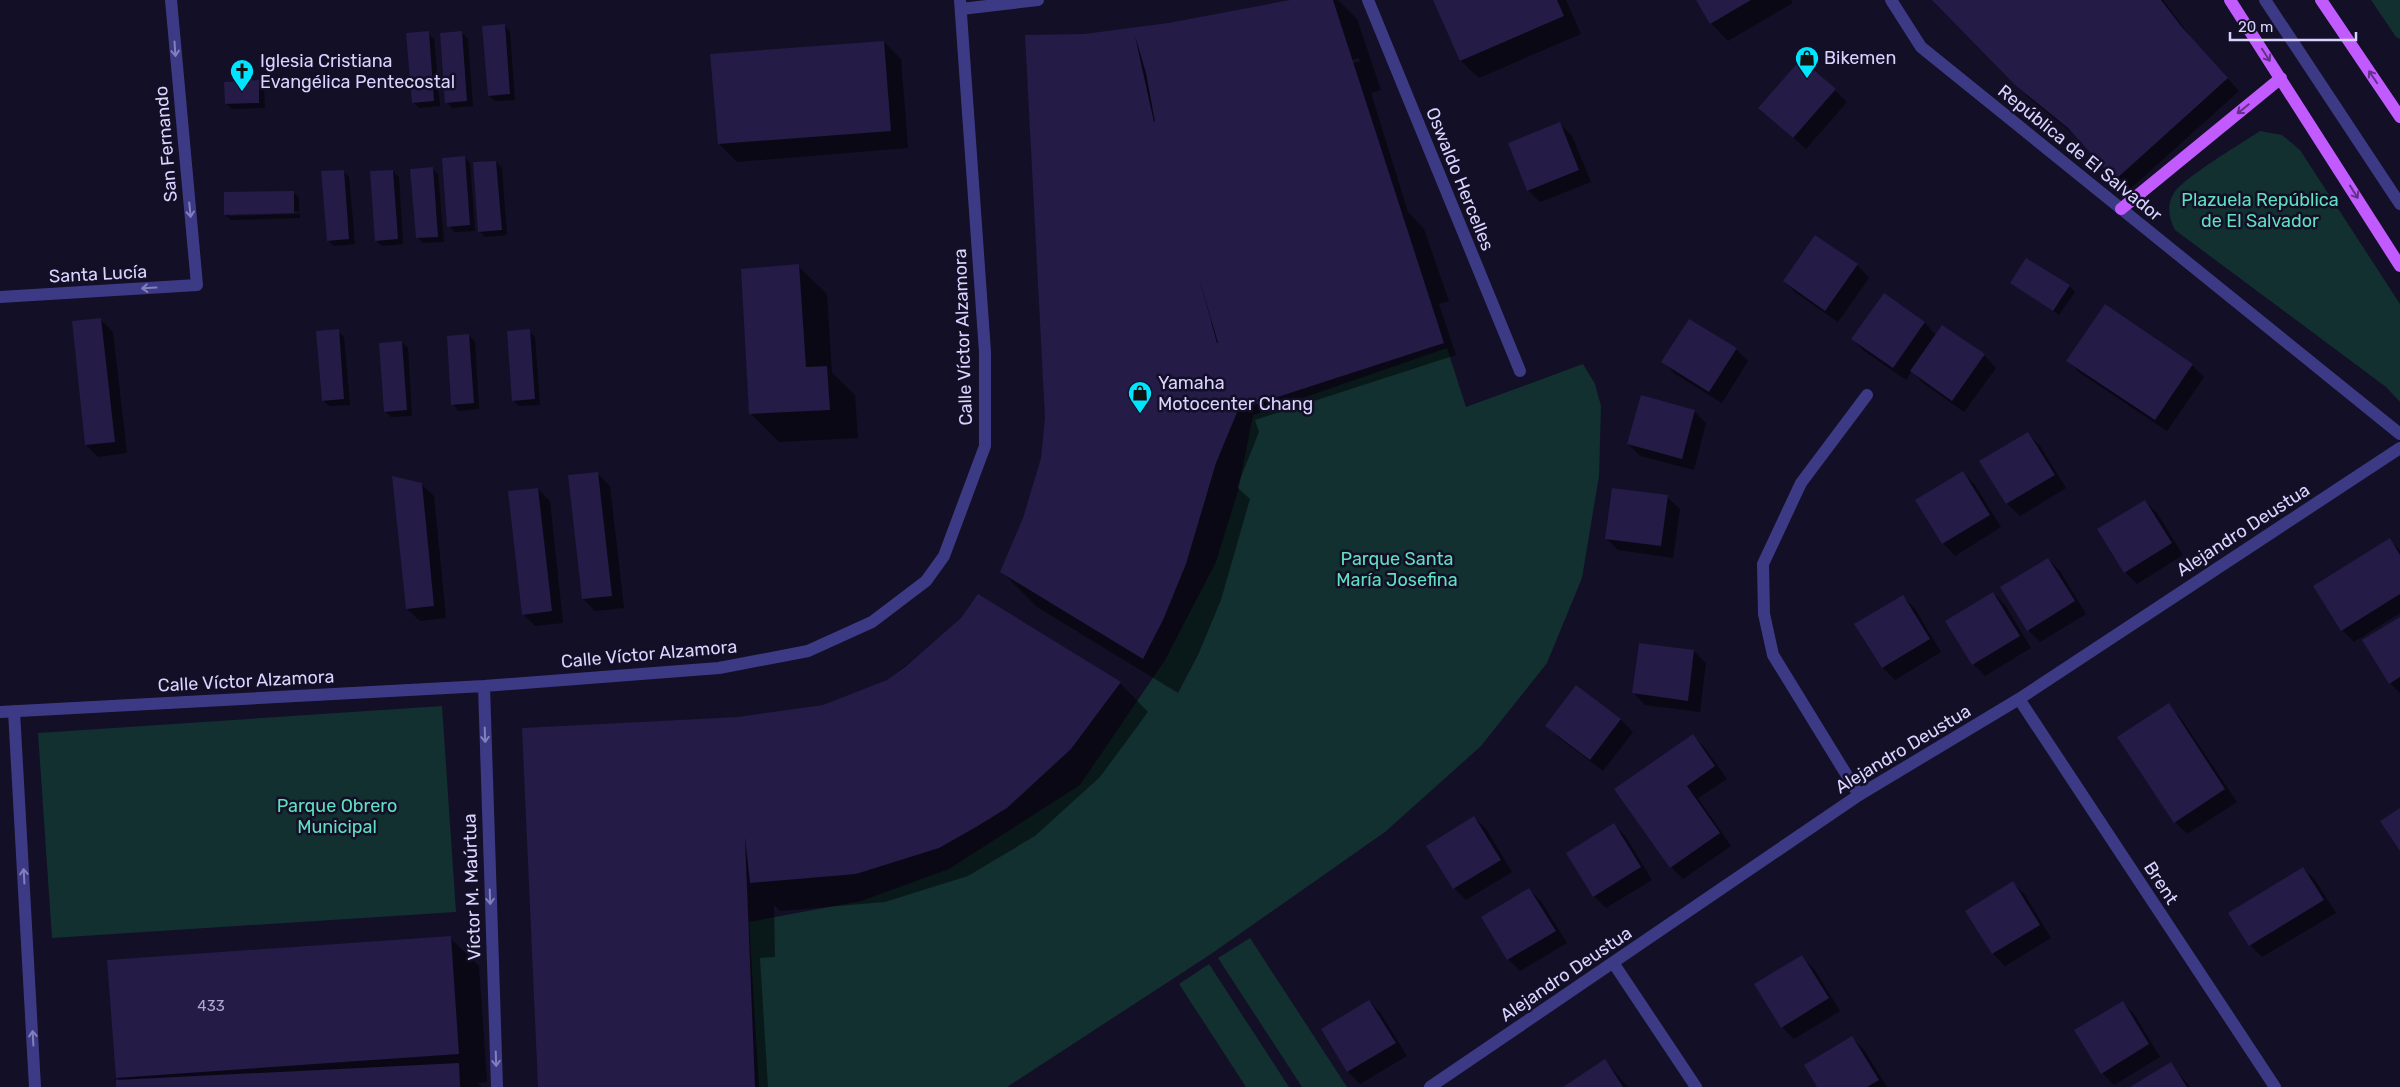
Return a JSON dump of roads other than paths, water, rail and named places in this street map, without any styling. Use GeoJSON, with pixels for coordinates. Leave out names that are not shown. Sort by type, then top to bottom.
{"type":"FeatureCollection","features":[{"type":"Feature","properties":{"kind":"main road"},"geometry":{"type":"LineString","coordinates":[[2230,0],[2400,266]]}},
{"type":"Feature","properties":{"kind":"main road"},"geometry":{"type":"LineString","coordinates":[[2321,0],[2400,116]]}},
{"type":"Feature","properties":{"kind":"main road"},"geometry":{"type":"LineString","coordinates":[[2121,209],[2281,78]]}},
{"type":"Feature","properties":{"kind":"street","name":"San Fernando"},"geometry":{"type":"LineString","coordinates":[[171,0],[198,285]]}},
{"type":"Feature","properties":{"kind":"street"},"geometry":{"type":"LineString","coordinates":[[961,5],[1038,0]]}},
{"type":"Feature","properties":{"kind":"street","name":"Oswaldo Hercelles"},"geometry":{"type":"LineString","coordinates":[[1368,0],[1520,370]]}},
{"type":"Feature","properties":{"kind":"street","name":"República de El Salvador"},"geometry":{"type":"LineString","coordinates":[[1892,0],[1921,47],[2400,434]]}},
{"type":"Feature","properties":{"kind":"street"},"geometry":{"type":"LineString","coordinates":[[2265,0],[2400,204]]}},
{"type":"Feature","properties":{"kind":"street","name":"Calle Víctor Alzamora"},"geometry":{"type":"LineString","coordinates":[[0,712],[484,686],[719,668],[808,651],[872,622],[926,580],[944,556],[961,516],[985,446],[985,352],[961,5]]}},
{"type":"Feature","properties":{"kind":"street","name":"Santa Lucía"},"geometry":{"type":"LineString","coordinates":[[0,297],[198,285]]}},
{"type":"Feature","properties":{"kind":"street"},"geometry":{"type":"LineString","coordinates":[[1859,795],[1773,655],[1764,614],[1764,564],[1801,483],[1867,395]]}},
{"type":"Feature","properties":{"kind":"street","name":"Alejandro Deustua"},"geometry":{"type":"LineString","coordinates":[[1430,1087],[1614,964],[1859,795],[2019,699],[2400,448]]}},
{"type":"Feature","properties":{"kind":"street","name":"Víctor M. Maúrtua"},"geometry":{"type":"LineString","coordinates":[[484,686],[498,1087]]}},
{"type":"Feature","properties":{"kind":"street","name":"Brent"},"geometry":{"type":"LineString","coordinates":[[2019,699],[2274,1087]]}},
{"type":"Feature","properties":{"kind":"street"},"geometry":{"type":"LineString","coordinates":[[14,711],[36,1087]]}},
{"type":"Feature","properties":{"kind":"street"},"geometry":{"type":"LineString","coordinates":[[1614,964],[1696,1087]]}},
{"type":"Feature","properties":{"kind":"place","name":"Bikemen"},"geometry":{"type":"Point","coordinates":[1807,79]}},
{"type":"Feature","properties":{"kind":"place","name":"Iglesia Cristiana Evangélica Pentecostal"},"geometry":{"type":"Point","coordinates":[242,92]}},
{"type":"Feature","properties":{"kind":"place","name":"Yamaha Motocenter Chang"},"geometry":{"type":"Point","coordinates":[1140,414]}},
{"type":"Feature","properties":{"kind":"park label","name":"Plazuela República de El Salvador"},"geometry":{"type":"Point","coordinates":[2260,210]}},
{"type":"Feature","properties":{"kind":"park label","name":"Parque Santa María Josefina"},"geometry":{"type":"Point","coordinates":[1397,569]}},
{"type":"Feature","properties":{"kind":"park label","name":"Parque Obrero Municipal"},"geometry":{"type":"Point","coordinates":[337,816]}}]}
